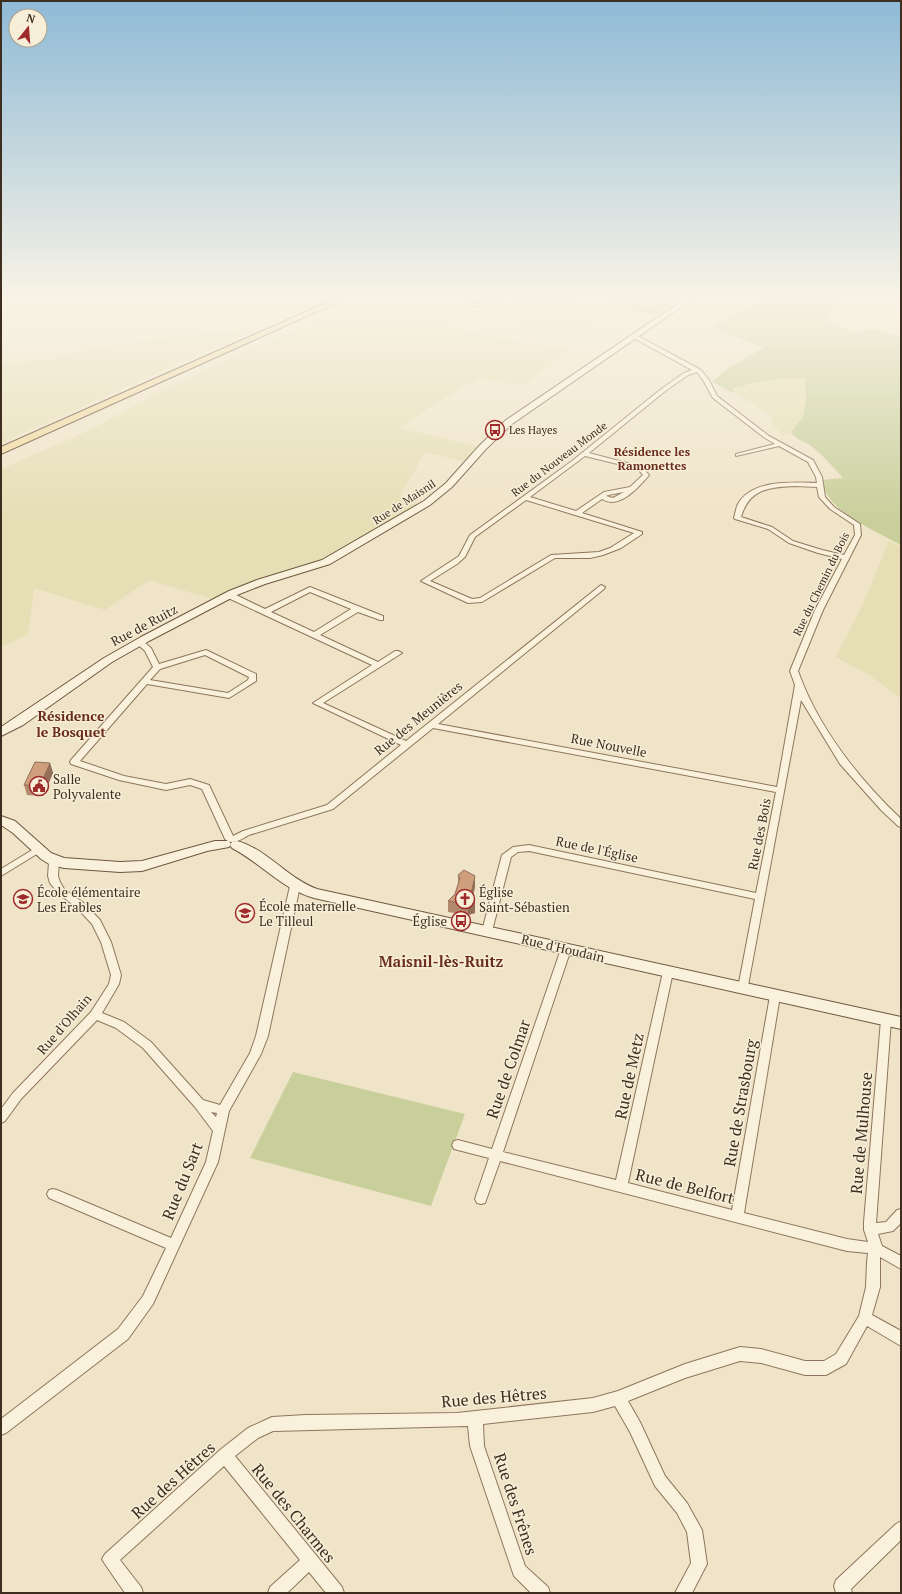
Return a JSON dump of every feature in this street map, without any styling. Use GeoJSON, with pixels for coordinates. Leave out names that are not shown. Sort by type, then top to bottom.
{"type":"FeatureCollection","features":[{"type":"Feature","properties":{"kind":"main road"},"geometry":{"type":"LineString","coordinates":[[1,451],[177,372]]}},
{"type":"Feature","properties":{"kind":"street","name":"Rue de Maisnil"},"geometry":{"type":"LineString","coordinates":[[312,567],[337,557],[427,503],[449,485],[483,447],[509,422],[581,372]]}},
{"type":"Feature","properties":{"kind":"street","name":"Rue du Nouveau Monde"},"geometry":{"type":"LineString","coordinates":[[578,513],[640,533],[603,554],[593,556],[565,554],[554,556],[482,600],[471,601],[425,581],[455,564],[462,556],[472,536],[584,454],[662,392],[692,372]]}},
{"type":"Feature","properties":{"kind":"street","name":"Rue du Chemin du Bois"},"geometry":{"type":"LineString","coordinates":[[698,372],[706,380],[715,397],[767,437],[811,461],[819,477],[822,497],[832,508],[857,524],[858,535],[819,610],[794,671],[802,694],[843,762],[884,808],[901,824]]}},
{"type":"Feature","properties":{"kind":"street"},"geometry":{"type":"LineString","coordinates":[[738,455],[781,444]]}},
{"type":"Feature","properties":{"kind":"street"},"geometry":{"type":"LineString","coordinates":[[525,498],[578,513],[602,496],[604,498],[614,500],[620,498],[646,475],[640,468],[584,454]]}},
{"type":"Feature","properties":{"kind":"street"},"geometry":{"type":"LineString","coordinates":[[819,485],[775,485],[760,490],[745,498],[738,509],[737,518],[770,528],[791,542],[820,552],[847,558]]}},
{"type":"Feature","properties":{"kind":"street","name":"Rue de Ruitz"},"geometry":{"type":"LineString","coordinates":[[1,732],[18,722],[84,676],[140,642],[229,596],[261,582],[312,567]]}},
{"type":"Feature","properties":{"kind":"street","name":"Rue des Meunières"},"geometry":{"type":"LineString","coordinates":[[231,842],[246,833],[330,807],[601,587]]}},
{"type":"Feature","properties":{"kind":"street"},"geometry":{"type":"LineString","coordinates":[[266,612],[310,589],[380,618]]}},
{"type":"Feature","properties":{"kind":"street"},"geometry":{"type":"LineString","coordinates":[[229,596],[378,665]]}},
{"type":"Feature","properties":{"kind":"street"},"geometry":{"type":"LineString","coordinates":[[314,635],[357,609]]}},
{"type":"Feature","properties":{"kind":"street"},"geometry":{"type":"LineString","coordinates":[[140,642],[148,650],[157,667]]}},
{"type":"Feature","properties":{"kind":"street"},"geometry":{"type":"LineString","coordinates":[[1,820],[10,824],[38,850],[54,862],[139,866],[152,864],[199,849],[231,842],[206,787],[190,782],[166,787],[122,778],[74,762],[157,667],[206,652],[253,676],[252,681],[229,696],[145,681]]}},
{"type":"Feature","properties":{"kind":"street"},"geometry":{"type":"LineString","coordinates":[[398,653],[318,703],[407,745]]}},
{"type":"Feature","properties":{"kind":"street","name":"Rue des Bois"},"geometry":{"type":"LineString","coordinates":[[743,988],[797,702],[798,684]]}},
{"type":"Feature","properties":{"kind":"street","name":"Rue Nouvelle"},"geometry":{"type":"LineString","coordinates":[[432,725],[780,790]]}},
{"type":"Feature","properties":{"kind":"street","name":"Rue d'Houdain"},"geometry":{"type":"LineString","coordinates":[[231,842],[256,856],[295,886],[314,893],[901,1024]]}},
{"type":"Feature","properties":{"kind":"street","name":"Rue de l'Église"},"geometry":{"type":"LineString","coordinates":[[487,931],[506,855],[516,849],[529,848],[760,897]]}},
{"type":"Feature","properties":{"kind":"street"},"geometry":{"type":"LineString","coordinates":[[1,873],[38,850]]}},
{"type":"Feature","properties":{"kind":"street","name":"Rue d'Olhain"},"geometry":{"type":"LineString","coordinates":[[1,1118],[17,1096],[95,1015],[114,984],[116,975],[106,942],[96,922],[81,906],[61,891],[55,883],[53,876],[54,862]]}},
{"type":"Feature","properties":{"kind":"street","name":"Rue du Sart"},"geometry":{"type":"LineString","coordinates":[[1,1428],[123,1334],[148,1300],[212,1162],[223,1110],[255,1054],[262,1036],[295,886]]}},
{"type":"Feature","properties":{"kind":"street","name":"Rue de Colmar"},"geometry":{"type":"LineString","coordinates":[[481,1199],[566,949]]}},
{"type":"Feature","properties":{"kind":"street","name":"Rue de Metz"},"geometry":{"type":"LineString","coordinates":[[621,1186],[668,972]]}},
{"type":"Feature","properties":{"kind":"street","name":"Rue de Strasbourg"},"geometry":{"type":"LineString","coordinates":[[737,1216],[775,996]]}},
{"type":"Feature","properties":{"kind":"street"},"geometry":{"type":"LineString","coordinates":[[95,1015],[120,1025],[147,1045],[199,1104],[219,1131]]}},
{"type":"Feature","properties":{"kind":"street","name":"Rue de Mulhouse"},"geometry":{"type":"LineString","coordinates":[[876,1248],[870,1230],[886,1020]]}},
{"type":"Feature","properties":{"kind":"street"},"geometry":{"type":"LineString","coordinates":[[199,1104],[223,1110]]}},
{"type":"Feature","properties":{"kind":"street","name":"Rue de Belfort"},"geometry":{"type":"LineString","coordinates":[[458,1145],[847,1245],[876,1248],[886,1252],[901,1263]]}},
{"type":"Feature","properties":{"kind":"street"},"geometry":{"type":"LineString","coordinates":[[53,1194],[174,1245]]}},
{"type":"Feature","properties":{"kind":"street"},"geometry":{"type":"LineString","coordinates":[[870,1230],[889,1227],[901,1214]]}},
{"type":"Feature","properties":{"kind":"street","name":"Rue des Hêtres"},"geometry":{"type":"LineString","coordinates":[[135,1593],[110,1559],[225,1455],[253,1433],[272,1424],[306,1422],[456,1420],[593,1405],[618,1398],[678,1374],[740,1354],[761,1356],[805,1368],[826,1368],[841,1359],[865,1318],[872,1287],[873,1262],[876,1248]]}},
{"type":"Feature","properties":{"kind":"street"},"geometry":{"type":"LineString","coordinates":[[865,1318],[893,1333],[901,1340]]}},
{"type":"Feature","properties":{"kind":"street"},"geometry":{"type":"LineString","coordinates":[[618,1398],[635,1427],[660,1481],[682,1508],[694,1530],[699,1564],[683,1593]]}},
{"type":"Feature","properties":{"kind":"street","name":"Rue des Frênes"},"geometry":{"type":"LineString","coordinates":[[475,1417],[477,1446],[519,1571],[542,1593]]}},
{"type":"Feature","properties":{"kind":"street","name":"Rue des Charmes"},"geometry":{"type":"LineString","coordinates":[[225,1455],[336,1593]]}},
{"type":"Feature","properties":{"kind":"street"},"geometry":{"type":"LineString","coordinates":[[844,1593],[842,1586],[901,1529]]}},
{"type":"Feature","properties":{"kind":"street"},"geometry":{"type":"LineString","coordinates":[[276,1593],[310,1561]]}},
{"type":"Feature","properties":{"kind":"shaded area"},"geometry":{"type":"Polygon","coordinates":[[[1,372],[159,372],[1,443],[1,372]]]}},
{"type":"Feature","properties":{"kind":"shaded area"},"geometry":{"type":"Polygon","coordinates":[[[200,372],[541,372],[522,386],[480,378],[448,396],[398,428],[483,447],[466,462],[428,453],[424,455],[400,495],[403,500],[423,505],[361,542],[303,570],[219,601],[149,580],[105,610],[34,588],[28,634],[1,647],[1,469],[88,431],[169,387],[200,372]]]}},
{"type":"Feature","properties":{"kind":"shaded area"},"geometry":{"type":"Polygon","coordinates":[[[791,377],[805,379],[806,399],[803,417],[790,433],[783,436],[773,425],[771,415],[733,393],[733,388],[791,377]]]}},
{"type":"Feature","properties":{"kind":"shaded area"},"geometry":{"type":"Polygon","coordinates":[[[889,541],[901,547],[901,698],[869,675],[836,657],[864,602],[889,541]]]}},
{"type":"Feature","properties":{"kind":"green space"},"geometry":{"type":"Polygon","coordinates":[[[723,372],[901,372],[901,545],[853,519],[832,501],[825,491],[822,480],[843,478],[820,453],[795,437],[791,432],[803,417],[806,399],[805,379],[787,378],[760,382],[733,388],[733,393],[712,382],[723,372]]]}},
{"type":"Feature","properties":{"kind":"green space"},"geometry":{"type":"Polygon","coordinates":[[[293,1072],[465,1114],[431,1206],[250,1158],[293,1072]]]}},
{"type":"Feature","properties":{"kind":"building"},"geometry":{"type":"Polygon","coordinates":[[[35,762],[50,763],[40,786],[24,785],[35,762]]]}},
{"type":"Feature","properties":{"kind":"building"},"geometry":{"type":"Polygon","coordinates":[[[464,870],[475,876],[470,898],[475,902],[468,904],[448,901],[455,894],[460,878],[458,875],[464,870]]]}},
{"type":"Feature","properties":{"kind":"place","name":"Les Hayes"},"geometry":{"type":"Point","coordinates":[495,430]}},
{"type":"Feature","properties":{"kind":"place","name":"Salle Polyvalente"},"geometry":{"type":"Point","coordinates":[39,786]}},
{"type":"Feature","properties":{"kind":"place","name":"École élémentaire Les Erables"},"geometry":{"type":"Point","coordinates":[23,899]}},
{"type":"Feature","properties":{"kind":"place","name":"Église Saint-Sébastien"},"geometry":{"type":"Point","coordinates":[465,899]}},
{"type":"Feature","properties":{"kind":"place","name":"École maternelle Le Tilleul"},"geometry":{"type":"Point","coordinates":[245,913]}},
{"type":"Feature","properties":{"kind":"place","name":"Église"},"geometry":{"type":"Point","coordinates":[461,921]}},
{"type":"Feature","properties":{"kind":"district","name":"Résidence les Ramonettes"},"geometry":{"type":"Point","coordinates":[652,458]}},
{"type":"Feature","properties":{"kind":"district","name":"Résidence le Bosquet"},"geometry":{"type":"Point","coordinates":[71,724]}},
{"type":"Feature","properties":{"kind":"district","name":"Maisnil-lès-Ruitz"},"geometry":{"type":"Point","coordinates":[441,961]}}]}
